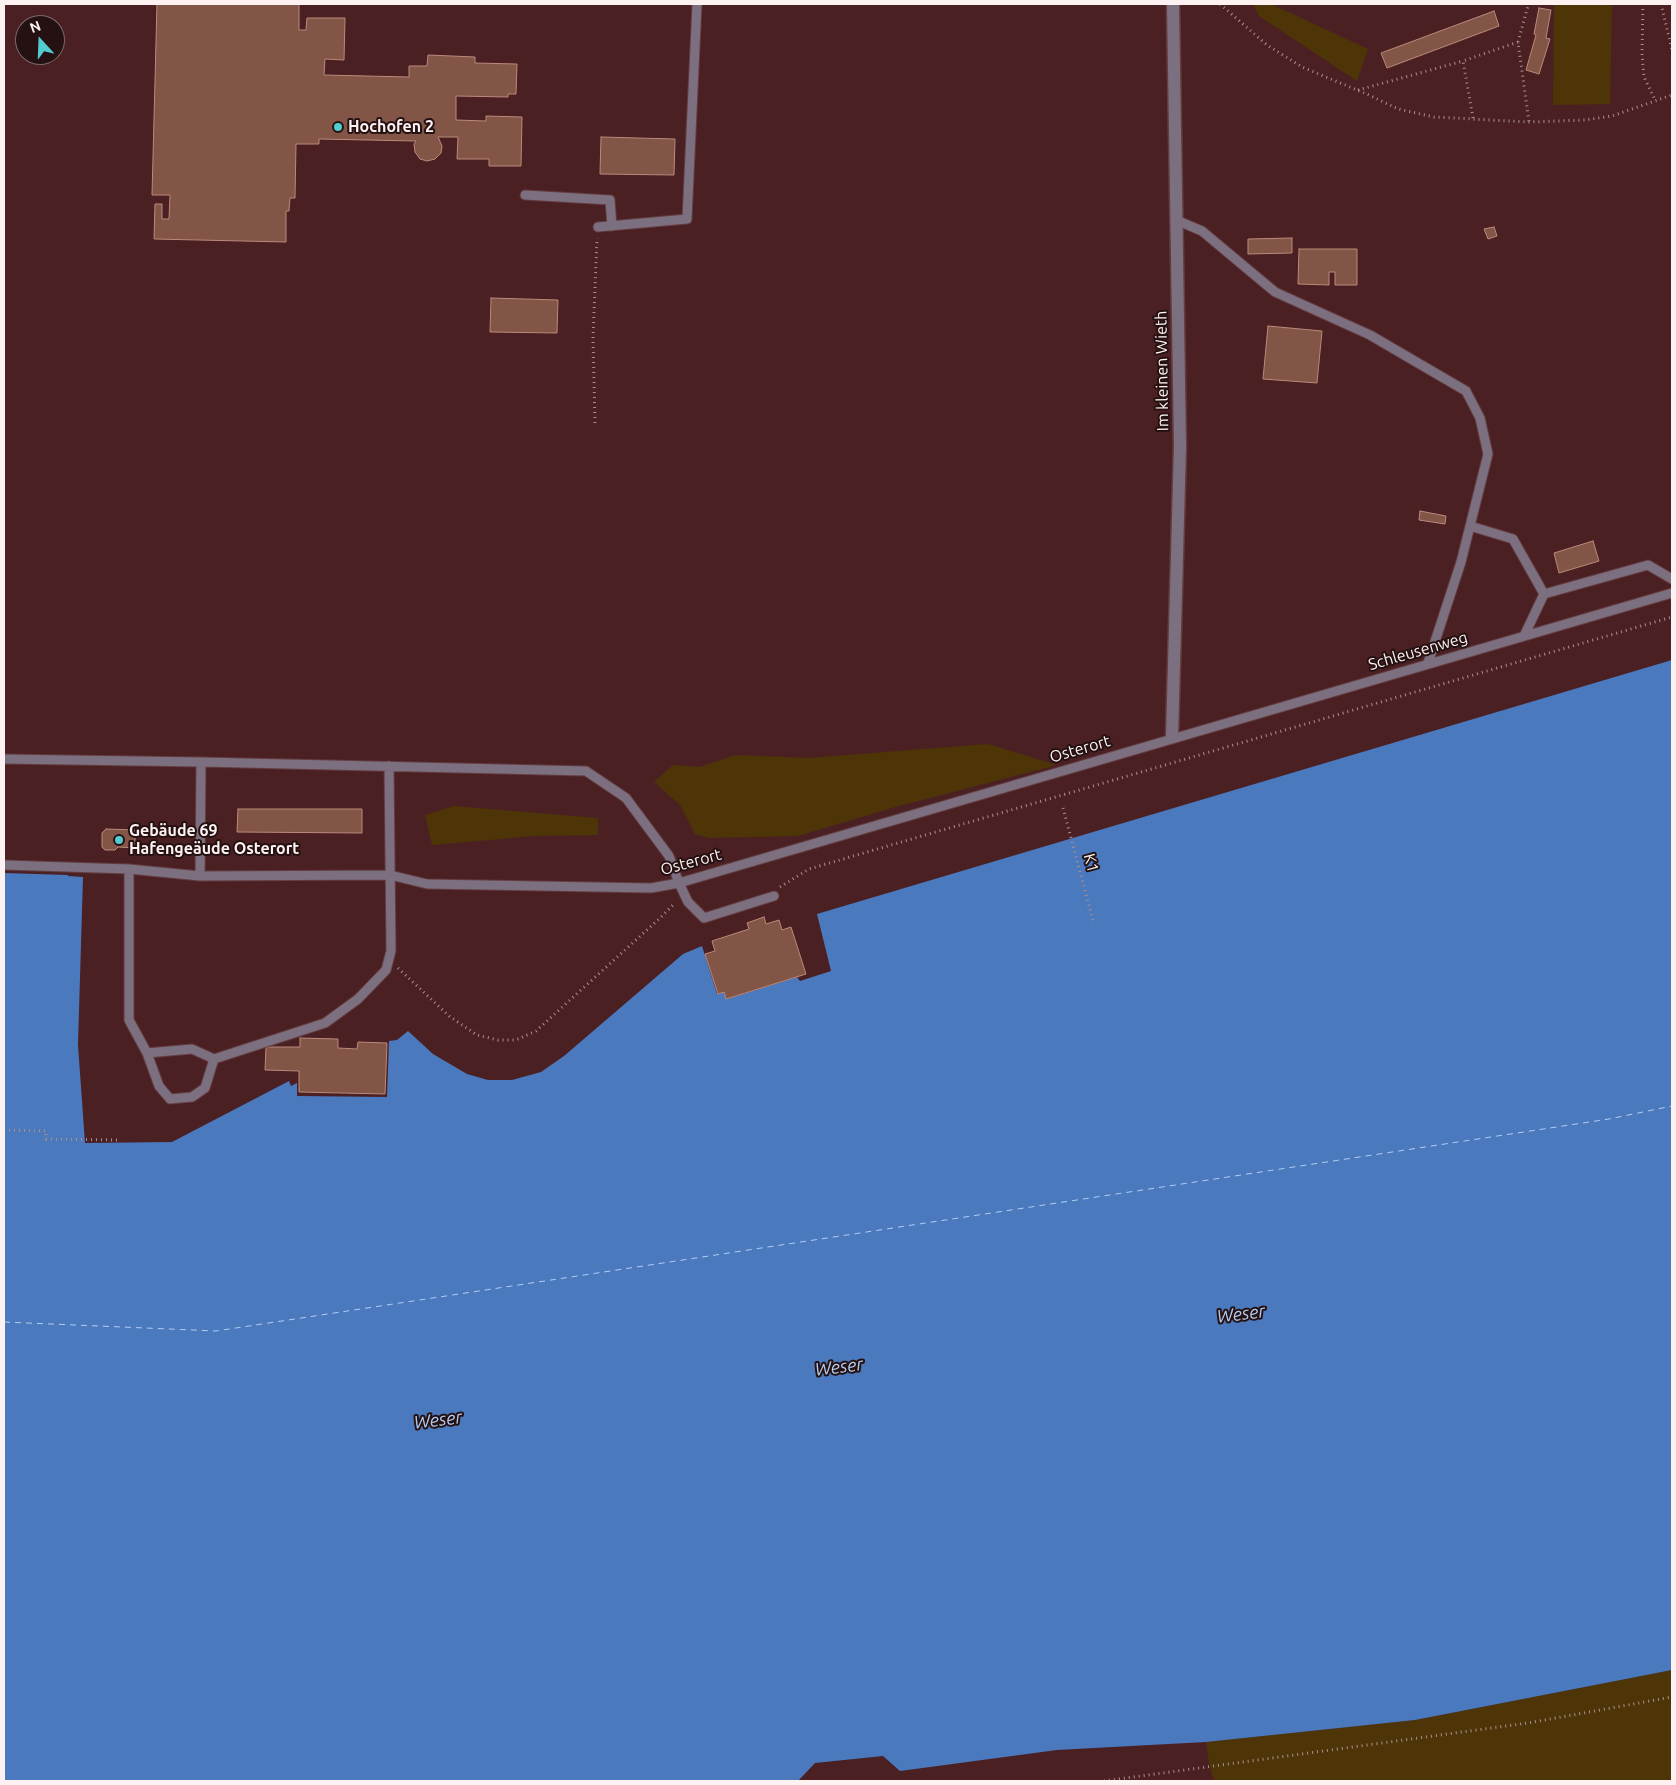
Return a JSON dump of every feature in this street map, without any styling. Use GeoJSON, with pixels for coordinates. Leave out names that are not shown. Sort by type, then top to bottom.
{"type":"FeatureCollection","features":[{"type":"Feature","properties":{"kind":"street","name":"Im kleinen Wieth"},"geometry":{"type":"LineString","coordinates":[[1172,4],[1180,446],[1172,738]]}},
{"type":"Feature","properties":{"kind":"lane"},"geometry":{"type":"LineString","coordinates":[[598,227],[687,219],[697,4]]}},
{"type":"Feature","properties":{"kind":"lane"},"geometry":{"type":"LineString","coordinates":[[525,195],[610,200],[612,226]]}},
{"type":"Feature","properties":{"kind":"lane"},"geometry":{"type":"LineString","coordinates":[[1176,220],[1202,231],[1275,292],[1370,335],[1466,391],[1480,418],[1488,454],[1461,562],[1428,663]]}},
{"type":"Feature","properties":{"kind":"lane"},"geometry":{"type":"LineString","coordinates":[[1470,526],[1513,539],[1544,594]]}},
{"type":"Feature","properties":{"kind":"lane"},"geometry":{"type":"LineString","coordinates":[[1524,636],[1544,594],[1648,565],[1672,580]]}},
{"type":"Feature","properties":{"kind":"lane","name":"Schleusenweg"},"geometry":{"type":"LineString","coordinates":[[1172,738],[1672,593]]}},
{"type":"Feature","properties":{"kind":"lane","name":"Osterort"},"geometry":{"type":"LineString","coordinates":[[4,865],[128,868],[200,876],[390,875],[427,884],[651,888],[679,883],[1172,738]]}},
{"type":"Feature","properties":{"kind":"lane"},"geometry":{"type":"LineString","coordinates":[[4,760],[201,762],[586,771],[626,798],[669,856],[688,902],[704,918],[774,896]]}},
{"type":"Feature","properties":{"kind":"lane"},"geometry":{"type":"LineString","coordinates":[[200,876],[201,762]]}},
{"type":"Feature","properties":{"kind":"lane"},"geometry":{"type":"LineString","coordinates":[[147,1053],[192,1049],[214,1060],[325,1023],[358,999],[386,970],[391,950],[392,919],[389,766]]}},
{"type":"Feature","properties":{"kind":"lane"},"geometry":{"type":"LineString","coordinates":[[128,868],[129,1020],[147,1053],[160,1086],[170,1099],[192,1096],[205,1088],[214,1060]]}},
{"type":"Feature","properties":{"kind":"path"},"geometry":{"type":"LineString","coordinates":[[1220,4],[1267,45],[1302,67],[1398,109],[1434,117],[1529,122],[1585,120],[1612,116],[1672,95]]}},
{"type":"Feature","properties":{"kind":"path"},"geometry":{"type":"LineString","coordinates":[[1527,4],[1518,42],[1529,122]]}},
{"type":"Feature","properties":{"kind":"path"},"geometry":{"type":"LineString","coordinates":[[1643,4],[1642,54],[1644,77],[1654,100]]}},
{"type":"Feature","properties":{"kind":"path"},"geometry":{"type":"LineString","coordinates":[[1663,4],[1662,8],[1672,50]]}},
{"type":"Feature","properties":{"kind":"path"},"geometry":{"type":"LineString","coordinates":[[1358,90],[1518,42]]}},
{"type":"Feature","properties":{"kind":"path"},"geometry":{"type":"LineString","coordinates":[[1463,60],[1473,118]]}},
{"type":"Feature","properties":{"kind":"path"},"geometry":{"type":"LineString","coordinates":[[595,423],[593,338],[598,227]]}},
{"type":"Feature","properties":{"kind":"path"},"geometry":{"type":"LineString","coordinates":[[774,896],[781,885],[809,869],[1672,618]]}},
{"type":"Feature","properties":{"kind":"path","name":"K1"},"geometry":{"type":"LineString","coordinates":[[1064,808],[1094,924]]}},
{"type":"Feature","properties":{"kind":"path"},"geometry":{"type":"LineString","coordinates":[[389,959],[449,1016],[477,1035],[498,1040],[516,1040],[536,1031],[659,920],[676,902],[679,883]]}},
{"type":"Feature","properties":{"kind":"path"},"geometry":{"type":"LineString","coordinates":[[4,1130],[46,1131],[46,1139],[118,1140]]}},
{"type":"Feature","properties":{"kind":"path"},"geometry":{"type":"LineString","coordinates":[[1104,1781],[1528,1723],[1672,1697]]}},
{"type":"Feature","properties":{"kind":"shaded area"},"geometry":{"type":"Polygon","coordinates":[[[1253,4],[1271,4],[1368,49],[1357,81],[1259,16],[1253,4]]]}},
{"type":"Feature","properties":{"kind":"shaded area"},"geometry":{"type":"Polygon","coordinates":[[[1554,4],[1612,4],[1610,104],[1553,105],[1554,4]]]}},
{"type":"Feature","properties":{"kind":"shaded area"},"geometry":{"type":"Polygon","coordinates":[[[988,744],[1057,765],[895,807],[798,836],[709,838],[695,834],[680,805],[654,782],[673,765],[700,767],[736,755],[808,758],[988,744]]]}},
{"type":"Feature","properties":{"kind":"shaded area"},"geometry":{"type":"Polygon","coordinates":[[[454,806],[598,818],[598,835],[535,836],[432,845],[425,815],[454,806]]]}},
{"type":"Feature","properties":{"kind":"shaded area"},"geometry":{"type":"Polygon","coordinates":[[[1672,1670],[1672,1781],[1214,1781],[1209,1763],[1206,1742],[1415,1720],[1672,1670]]]}},
{"type":"Feature","properties":{"kind":"water","name":"Weser"},"geometry":{"type":"Polygon","coordinates":[[[1672,660],[1672,1670],[1415,1720],[1206,1742],[1057,1750],[900,1771],[883,1756],[815,1763],[798,1781],[4,1781],[4,873],[83,877],[78,1045],[85,1143],[172,1142],[289,1081],[291,1086],[297,1083],[297,1096],[387,1097],[389,1041],[397,1040],[408,1031],[433,1054],[467,1074],[488,1080],[512,1080],[541,1072],[564,1056],[683,954],[702,946],[717,994],[724,992],[727,999],[797,977],[800,981],[831,971],[817,914],[1672,660]]]}},
{"type":"Feature","properties":{"kind":"building","name":"Hochofen 2"},"geometry":{"type":"Polygon","coordinates":[[[157,4],[299,4],[299,30],[306,30],[307,18],[345,18],[344,60],[325,59],[324,75],[409,77],[409,66],[427,66],[428,55],[475,57],[475,63],[517,64],[516,94],[508,94],[508,97],[456,96],[456,120],[486,121],[486,116],[522,117],[521,166],[489,166],[489,159],[457,159],[458,137],[438,137],[442,146],[441,153],[435,159],[427,161],[420,159],[415,152],[414,144],[416,141],[319,139],[319,144],[296,144],[295,198],[290,198],[289,211],[286,211],[286,242],[154,239],[155,204],[162,204],[162,219],[169,219],[170,195],[152,195],[157,4]]]}},
{"type":"Feature","properties":{"kind":"building"},"geometry":{"type":"Polygon","coordinates":[[[1539,8],[1551,10],[1546,38],[1550,39],[1539,74],[1526,70],[1536,35],[1534,34],[1539,8]]]}},
{"type":"Feature","properties":{"kind":"building"},"geometry":{"type":"Polygon","coordinates":[[[1494,11],[1499,26],[1387,68],[1381,53],[1494,11]]]}},
{"type":"Feature","properties":{"kind":"building"},"geometry":{"type":"Polygon","coordinates":[[[601,137],[675,139],[674,175],[600,174],[601,137]]]}},
{"type":"Feature","properties":{"kind":"building"},"geometry":{"type":"Polygon","coordinates":[[[1494,227],[1497,236],[1488,239],[1484,229],[1494,227]]]}},
{"type":"Feature","properties":{"kind":"building"},"geometry":{"type":"Polygon","coordinates":[[[1292,238],[1292,253],[1248,254],[1248,239],[1292,238]]]}},
{"type":"Feature","properties":{"kind":"building"},"geometry":{"type":"Polygon","coordinates":[[[1299,249],[1357,249],[1357,285],[1335,285],[1335,272],[1329,272],[1329,285],[1298,284],[1299,249]]]}},
{"type":"Feature","properties":{"kind":"building"},"geometry":{"type":"Polygon","coordinates":[[[491,298],[558,300],[557,333],[490,332],[491,298]]]}},
{"type":"Feature","properties":{"kind":"building"},"geometry":{"type":"Polygon","coordinates":[[[1268,326],[1322,331],[1317,383],[1263,379],[1268,326]]]}},
{"type":"Feature","properties":{"kind":"building"},"geometry":{"type":"Polygon","coordinates":[[[1420,511],[1446,516],[1445,524],[1419,520],[1420,511]]]}},
{"type":"Feature","properties":{"kind":"building"},"geometry":{"type":"Polygon","coordinates":[[[1593,541],[1599,561],[1559,573],[1554,553],[1593,541]]]}},
{"type":"Feature","properties":{"kind":"building"},"geometry":{"type":"Polygon","coordinates":[[[238,809],[362,809],[362,833],[237,832],[238,809]]]}},
{"type":"Feature","properties":{"kind":"building","name":"Gebäude 69 Hafengeäude Osterort"},"geometry":{"type":"Polygon","coordinates":[[[106,829],[135,830],[135,848],[118,847],[115,850],[105,850],[102,847],[102,833],[106,829]]]}},
{"type":"Feature","properties":{"kind":"building"},"geometry":{"type":"Polygon","coordinates":[[[764,917],[766,924],[779,920],[782,930],[791,927],[806,974],[726,999],[724,992],[718,994],[705,954],[715,951],[712,941],[749,929],[747,923],[764,917]]]}},
{"type":"Feature","properties":{"kind":"building"},"geometry":{"type":"Polygon","coordinates":[[[300,1038],[338,1039],[338,1048],[357,1049],[358,1042],[387,1043],[385,1094],[299,1092],[299,1071],[265,1070],[266,1047],[300,1047],[300,1038]]]}},
{"type":"Feature","properties":{"kind":"ferry route"},"geometry":{"type":"LineString","coordinates":[[4,1322],[216,1331],[1609,1119],[1672,1106]]}},
{"type":"Feature","properties":{"kind":"place","name":"Hochofen 2"},"geometry":{"type":"Point","coordinates":[338,127]}},
{"type":"Feature","properties":{"kind":"place","name":"Gebäude 69 Hafengeäude Osterort"},"geometry":{"type":"Point","coordinates":[119,840]}}]}
